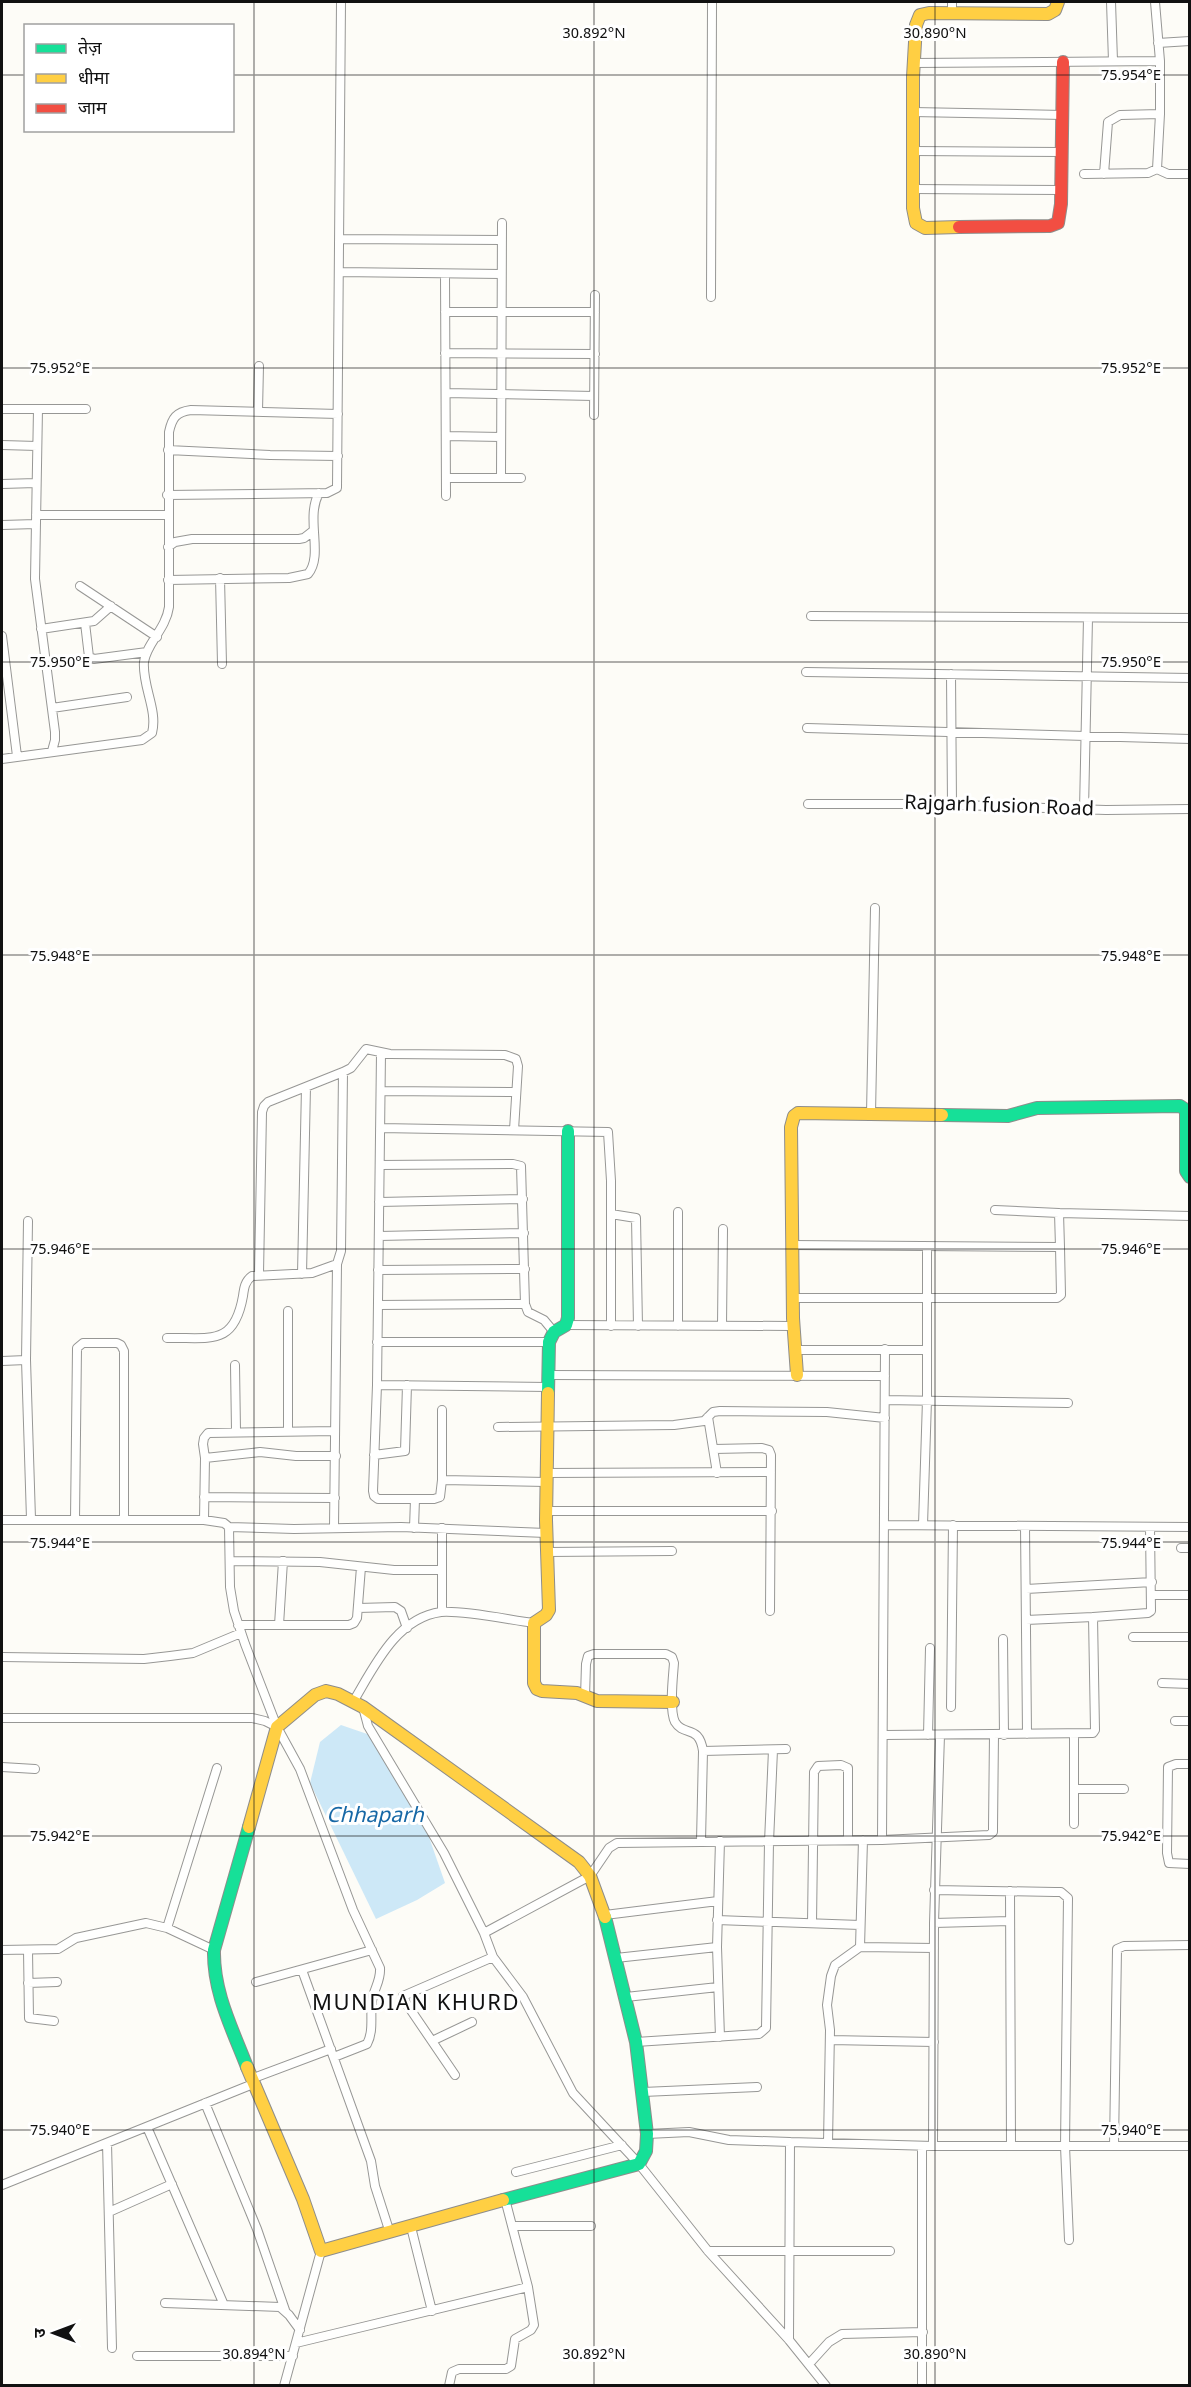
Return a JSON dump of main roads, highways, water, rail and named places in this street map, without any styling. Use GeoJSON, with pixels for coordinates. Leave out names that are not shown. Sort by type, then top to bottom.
{"type":"FeatureCollection","features":[{"type":"Feature","properties":{"kind":"water","name":"Chhaparh"},"geometry":{"type":"Polygon","coordinates":[[[341,1725],[373,1736],[414,1794],[445,1883],[417,1900],[376,1919],[310,1783],[320,1742],[341,1725]]]}},
{"type":"Feature","properties":{"kind":"district","name":"MUNDIAN KHURD"},"geometry":{"type":"Point","coordinates":[416,2004]}}]}
